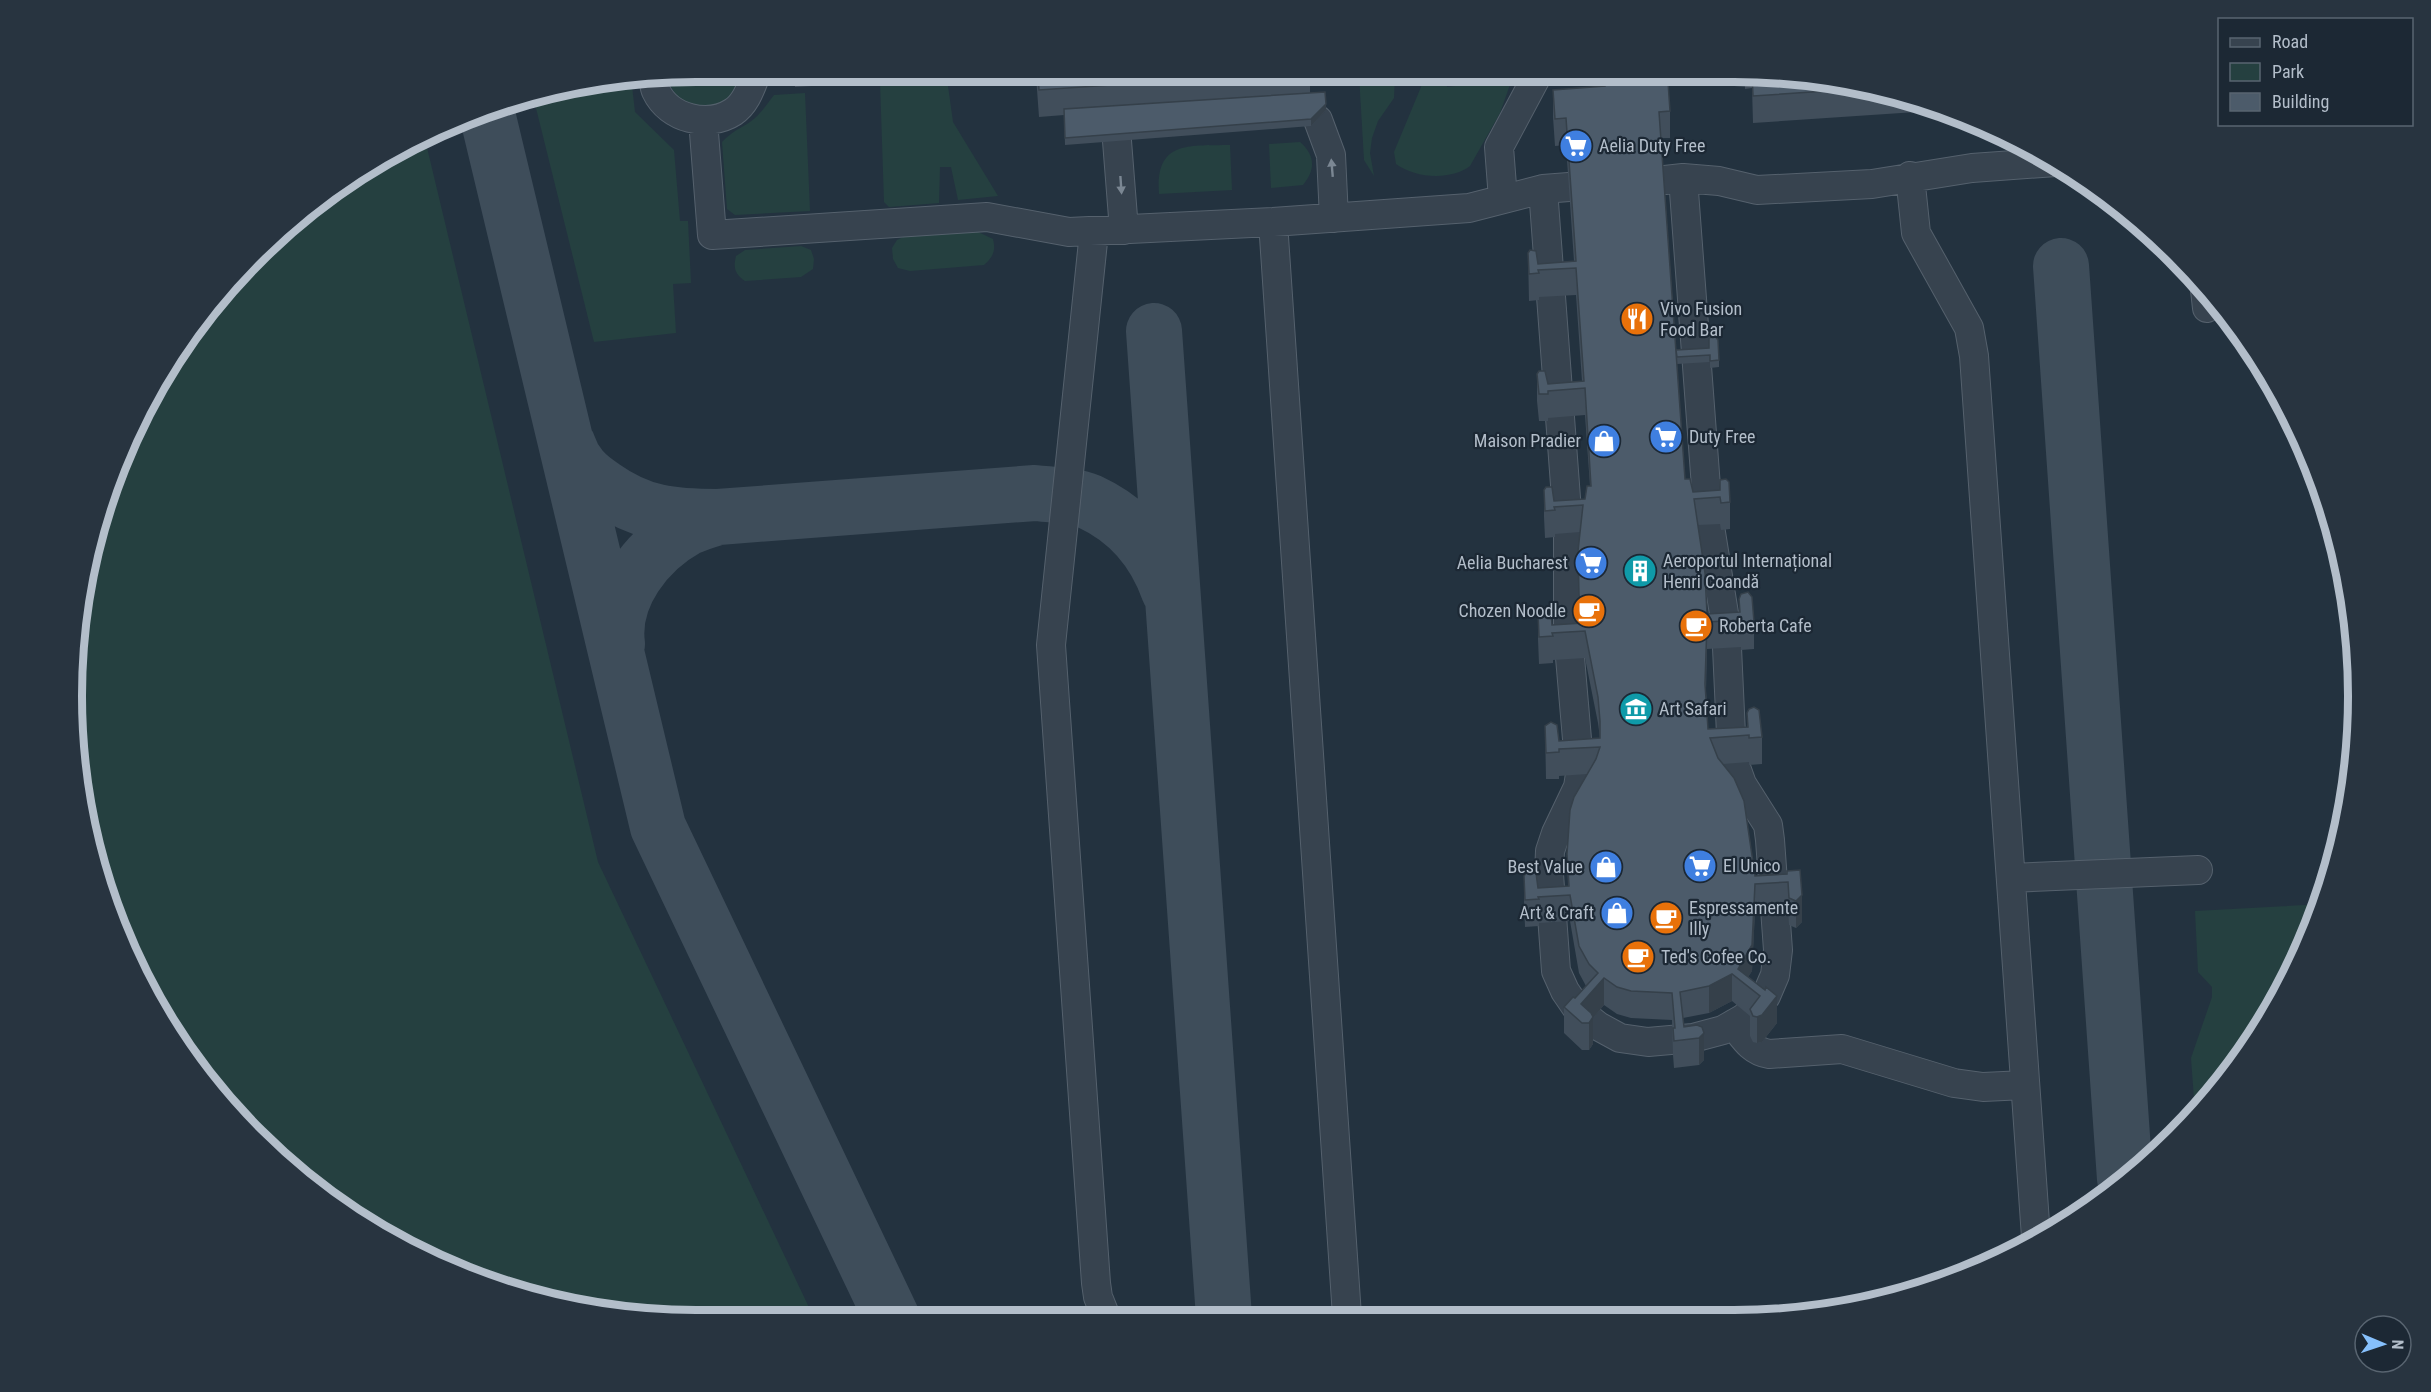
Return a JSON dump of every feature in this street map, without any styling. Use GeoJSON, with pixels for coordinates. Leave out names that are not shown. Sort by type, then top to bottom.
{"type":"FeatureCollection","features":[{"type":"Feature","properties":{"kind":"lane"},"geometry":{"type":"LineString","coordinates":[[654,84],[656,92],[668,105],[688,119],[712,121],[734,112],[749,95],[753,82]]}},
{"type":"Feature","properties":{"kind":"lane"},"geometry":{"type":"LineString","coordinates":[[1503,199],[1499,147],[1534,82]]}},
{"type":"Feature","properties":{"kind":"lane"},"geometry":{"type":"LineString","coordinates":[[703,120],[712,235],[987,217],[1069,232],[1094,232],[1439,211],[1469,208],[1556,188],[1568,525],[1568,634],[1580,774],[1578,787],[1556,833],[1551,851],[1549,874],[1556,971],[1564,991],[1578,1010],[1598,1026],[1620,1038],[1648,1042],[1693,1038],[1723,1030],[1744,1018],[1766,996],[1775,975],[1778,950],[1767,825],[1742,784],[1732,756],[1726,626],[1708,514],[1672,179],[1719,181],[1757,190],[1872,184],[1910,176],[1972,168],[2039,163]]}},
{"type":"Feature","properties":{"kind":"lane"},"geometry":{"type":"LineString","coordinates":[[1318,120],[1331,155],[1334,218]]}},
{"type":"Feature","properties":{"kind":"lane"},"geometry":{"type":"LineString","coordinates":[[1117,141],[1124,230]]}},
{"type":"Feature","properties":{"kind":"lane"},"geometry":{"type":"LineString","coordinates":[[1910,176],[1916,232],[1969,328],[1974,356],[2036,1230]]}},
{"type":"Feature","properties":{"kind":"lane"},"geometry":{"type":"LineString","coordinates":[[1273,222],[1347,1310]]}},
{"type":"Feature","properties":{"kind":"lane"},"geometry":{"type":"LineString","coordinates":[[1094,232],[1051,645],[1096,1283],[1098,1298],[1103,1310]]}},
{"type":"Feature","properties":{"kind":"lane"},"geometry":{"type":"LineString","coordinates":[[2011,878],[2198,870]]}},
{"type":"Feature","properties":{"kind":"lane"},"geometry":{"type":"LineString","coordinates":[[1733,1024],[1753,1048],[1769,1054],[1842,1049],[1954,1083],[1983,1087],[2025,1085]]}},
{"type":"Feature","properties":{"kind":"green space"},"geometry":{"type":"Polygon","coordinates":[[[743,82],[725,105],[699,107],[686,103],[669,84],[743,82]]]}},
{"type":"Feature","properties":{"kind":"green space"},"geometry":{"type":"Polygon","coordinates":[[[880,82],[943,82],[948,86],[953,122],[998,196],[958,200],[951,167],[940,167],[939,203],[889,207],[884,202],[880,82]]]}},
{"type":"Feature","properties":{"kind":"green space"},"geometry":{"type":"Polygon","coordinates":[[[1359,82],[1395,82],[1394,98],[1378,121],[1372,138],[1370,153],[1374,176],[1364,160],[1359,82]]]}},
{"type":"Feature","properties":{"kind":"green space"},"geometry":{"type":"Polygon","coordinates":[[[1421,82],[1447,82],[1447,87],[1488,82],[1511,82],[1500,113],[1470,166],[1462,171],[1443,176],[1422,175],[1396,164],[1394,152],[1421,82]]]}},
{"type":"Feature","properties":{"kind":"green space"},"geometry":{"type":"Polygon","coordinates":[[[632,86],[635,112],[674,150],[680,221],[688,221],[691,283],[673,284],[676,333],[594,342],[535,104],[576,94],[632,86]]]}},
{"type":"Feature","properties":{"kind":"green space"},"geometry":{"type":"Polygon","coordinates":[[[805,93],[810,211],[735,215],[727,209],[722,142],[754,119],[774,95],[805,93]]]}},
{"type":"Feature","properties":{"kind":"green space"},"geometry":{"type":"Polygon","coordinates":[[[1300,142],[1309,152],[1312,162],[1307,179],[1303,185],[1271,188],[1269,144],[1300,142]]]}},
{"type":"Feature","properties":{"kind":"green space"},"geometry":{"type":"Polygon","coordinates":[[[426,145],[598,862],[810,1310],[656,1308],[576,1298],[537,1289],[461,1263],[389,1227],[355,1206],[291,1157],[235,1101],[186,1037],[165,1003],[129,931],[115,893],[94,816],[84,736],[82,696],[88,616],[94,576],[103,537],[129,461],[165,389],[186,355],[235,291],[262,262],[291,235],[355,186],[426,145]]]}},
{"type":"Feature","properties":{"kind":"green space"},"geometry":{"type":"Polygon","coordinates":[[[1230,145],[1232,190],[1159,194],[1159,176],[1169,155],[1188,147],[1230,145]]]}},
{"type":"Feature","properties":{"kind":"green space"},"geometry":{"type":"Polygon","coordinates":[[[976,231],[993,239],[993,254],[984,265],[910,271],[898,268],[893,259],[892,248],[897,240],[905,236],[976,231]]]}},
{"type":"Feature","properties":{"kind":"green space"},"geometry":{"type":"Polygon","coordinates":[[[801,246],[811,250],[814,259],[813,269],[801,277],[745,281],[736,270],[736,256],[745,250],[801,246]]]}},
{"type":"Feature","properties":{"kind":"green space"},"geometry":{"type":"Polygon","coordinates":[[[2312,905],[2302,931],[2266,1003],[2245,1037],[2194,1103],[2191,1058],[2212,997],[2212,987],[2198,972],[2195,911],[2312,905]]]}},
{"type":"Feature","properties":{"kind":"building"},"geometry":{"type":"Polygon","coordinates":[[[1038,82],[1154,82],[1039,90],[1038,82]]]}},
{"type":"Feature","properties":{"kind":"building","name":"Aeroportul Internațional Henri Coandă"},"geometry":{"type":"Polygon","coordinates":[[[1605,82],[1619,82],[1619,85],[1668,82],[1670,111],[1659,112],[1685,479],[1690,479],[1693,492],[1720,490],[1720,480],[1726,479],[1729,482],[1730,502],[1721,503],[1720,497],[1694,499],[1705,573],[1707,614],[1740,612],[1741,594],[1748,592],[1752,597],[1754,622],[1741,623],[1741,620],[1707,622],[1705,684],[1708,729],[1748,727],[1749,709],[1754,707],[1759,710],[1762,737],[1749,738],[1749,735],[1710,738],[1718,758],[1734,778],[1744,801],[1755,876],[1787,874],[1787,871],[1800,870],[1802,895],[1796,901],[1789,898],[1788,882],[1755,884],[1752,945],[1738,969],[1765,990],[1766,987],[1777,996],[1762,1015],[1753,1016],[1750,1009],[1760,996],[1732,974],[1709,986],[1680,992],[1684,1027],[1697,1025],[1702,1027],[1704,1033],[1699,1038],[1674,1041],[1672,993],[1631,991],[1617,987],[1604,978],[1581,1004],[1593,1017],[1589,1023],[1582,1023],[1564,1007],[1598,973],[1589,964],[1579,946],[1570,895],[1525,900],[1524,876],[1528,870],[1536,873],[1538,888],[1569,886],[1567,854],[1570,810],[1574,797],[1596,759],[1600,747],[1559,749],[1559,752],[1546,753],[1545,726],[1551,722],[1557,725],[1559,741],[1600,738],[1600,721],[1598,697],[1585,631],[1552,633],[1553,636],[1539,637],[1538,613],[1542,607],[1549,608],[1552,625],[1583,623],[1579,595],[1578,551],[1583,505],[1554,507],[1555,510],[1545,511],[1544,490],[1546,487],[1552,487],[1554,501],[1585,499],[1587,486],[1591,486],[1585,388],[1548,391],[1548,394],[1539,394],[1537,374],[1539,371],[1545,371],[1548,384],[1584,381],[1576,268],[1538,270],[1539,273],[1529,274],[1528,253],[1530,250],[1536,251],[1538,264],[1576,261],[1566,118],[1555,119],[1553,90],[1605,86],[1605,82]]]}},
{"type":"Feature","properties":{"kind":"building"},"geometry":{"type":"Polygon","coordinates":[[[1752,83],[1832,91],[1753,96],[1752,83]]]}},
{"type":"Feature","properties":{"kind":"building"},"geometry":{"type":"Polygon","coordinates":[[[1325,92],[1326,104],[1311,119],[1065,138],[1064,109],[1325,92]]]}},
{"type":"Feature","properties":{"kind":"building"},"geometry":{"type":"Polygon","coordinates":[[[1715,336],[1718,340],[1719,360],[1710,361],[1710,355],[1677,357],[1676,350],[1709,348],[1709,338],[1715,336]]]}},
{"type":"Feature","properties":{"kind":"taxiway"},"geometry":{"type":"LineString","coordinates":[[488,119],[658,827],[888,1310]]}},
{"type":"Feature","properties":{"kind":"taxiway"},"geometry":{"type":"LineString","coordinates":[[2061,266],[2124,1170]]}},
{"type":"Feature","properties":{"kind":"taxiway"},"geometry":{"type":"LineString","coordinates":[[1154,331],[1224,1310]]}},
{"type":"Feature","properties":{"kind":"taxiway"},"geometry":{"type":"LineString","coordinates":[[568,445],[581,469],[603,487],[631,503],[671,515],[718,517],[1035,493],[1077,498],[1104,509],[1139,538],[1156,563],[1169,591]]}},
{"type":"Feature","properties":{"kind":"taxiway"},"geometry":{"type":"LineString","coordinates":[[617,644],[617,626],[626,592],[646,562],[672,537],[687,528],[718,517]]}},
{"type":"Feature","properties":{"kind":"place","name":"Aelia Duty Free"},"geometry":{"type":"Point","coordinates":[1576,146]}},
{"type":"Feature","properties":{"kind":"place","name":"Vivo Fusion Food Bar"},"geometry":{"type":"Point","coordinates":[1637,319]}},
{"type":"Feature","properties":{"kind":"place","name":"Duty Free"},"geometry":{"type":"Point","coordinates":[1666,437]}},
{"type":"Feature","properties":{"kind":"place","name":"Maison Pradier"},"geometry":{"type":"Point","coordinates":[1604,441]}},
{"type":"Feature","properties":{"kind":"place","name":"Aelia Bucharest"},"geometry":{"type":"Point","coordinates":[1591,563]}},
{"type":"Feature","properties":{"kind":"place","name":"Aeroportul Internațional Henri Coandă"},"geometry":{"type":"Point","coordinates":[1640,571]}},
{"type":"Feature","properties":{"kind":"place","name":"Chozen Noodle"},"geometry":{"type":"Point","coordinates":[1589,611]}},
{"type":"Feature","properties":{"kind":"place","name":"Roberta Cafe"},"geometry":{"type":"Point","coordinates":[1696,626]}},
{"type":"Feature","properties":{"kind":"place","name":"Art Safari"},"geometry":{"type":"Point","coordinates":[1636,709]}},
{"type":"Feature","properties":{"kind":"place","name":"El Unico"},"geometry":{"type":"Point","coordinates":[1700,866]}},
{"type":"Feature","properties":{"kind":"place","name":"Best Value"},"geometry":{"type":"Point","coordinates":[1606,867]}},
{"type":"Feature","properties":{"kind":"place","name":"Art & Craft"},"geometry":{"type":"Point","coordinates":[1617,913]}},
{"type":"Feature","properties":{"kind":"place","name":"Espressamente Illy"},"geometry":{"type":"Point","coordinates":[1666,918]}},
{"type":"Feature","properties":{"kind":"place","name":"Ted's Cofee Co."},"geometry":{"type":"Point","coordinates":[1638,957]}}]}
